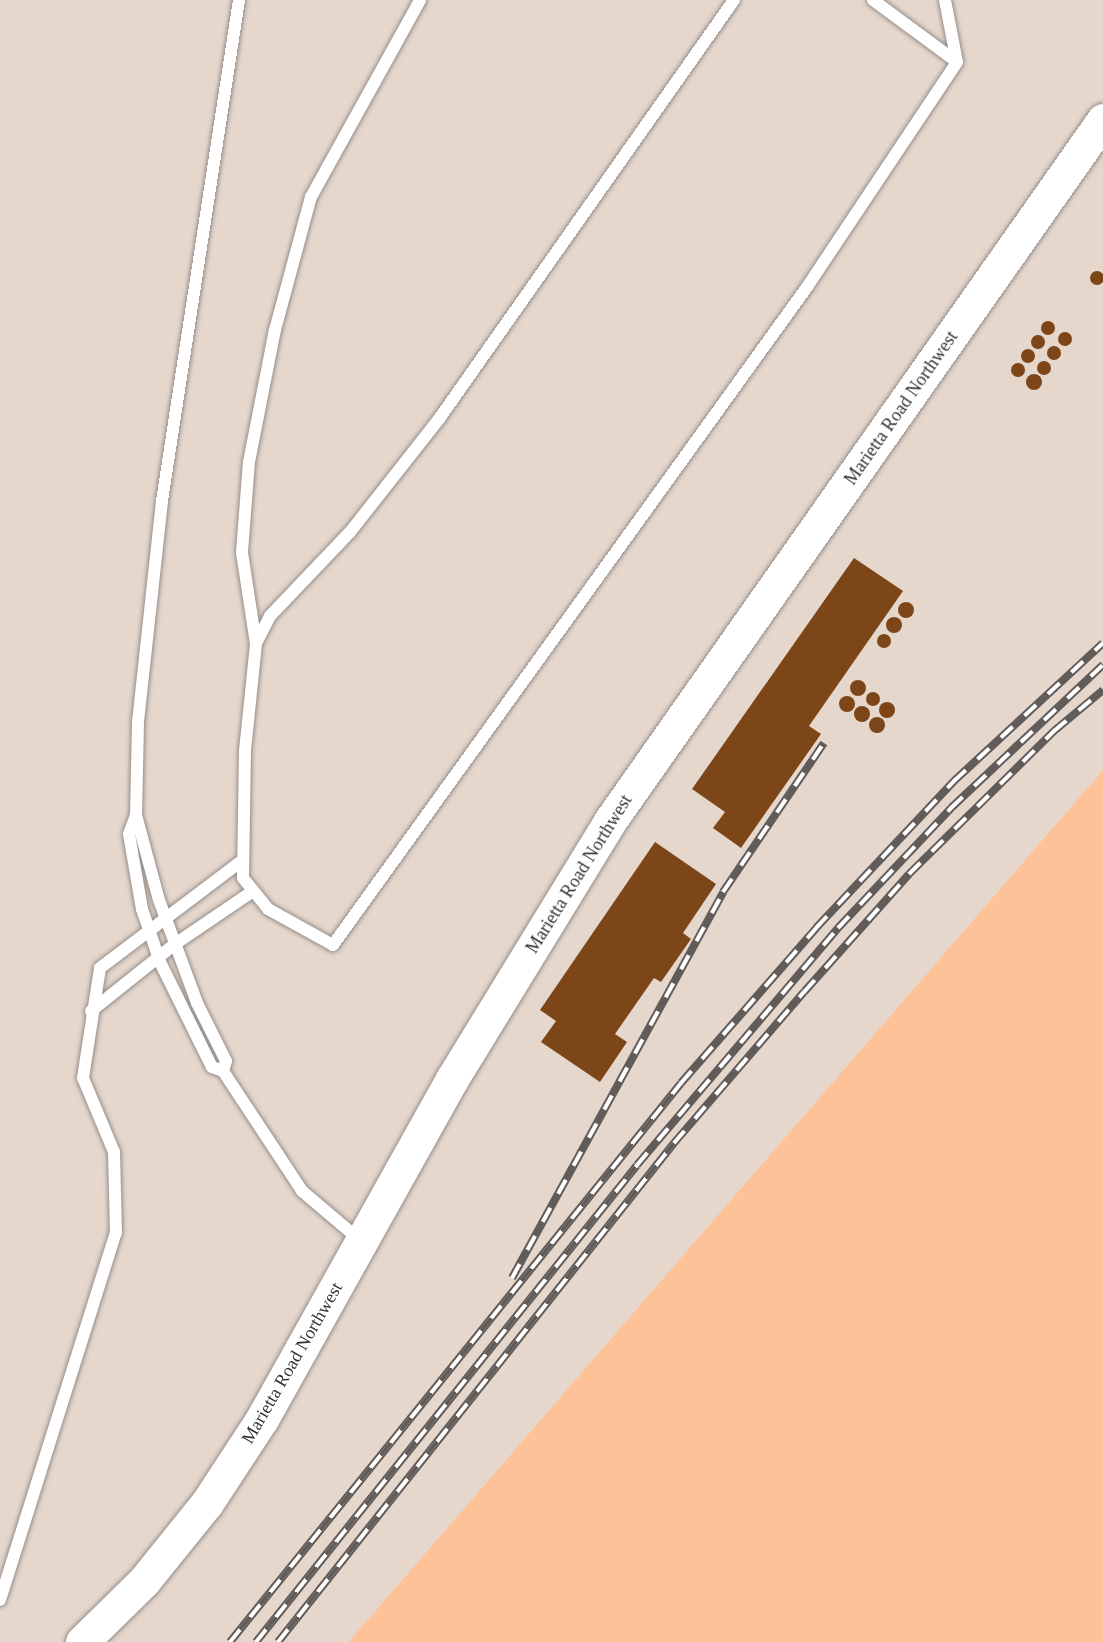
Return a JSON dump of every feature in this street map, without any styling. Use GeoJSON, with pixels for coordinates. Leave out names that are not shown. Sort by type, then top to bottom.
{"type":"FeatureCollection","features":[{"type":"Feature","properties":{"kind":"street","name":"Marietta Road Northwest"},"geometry":{"type":"LineString","coordinates":[[82,1642],[144,1581],[207,1503],[262,1419],[452,1079],[610,821],[1103,120]]}},
{"type":"Feature","properties":{"kind":"lane"},"geometry":{"type":"LineString","coordinates":[[223,1071],[226,1061],[165,918],[136,815],[138,721],[162,501],[239,0]]}},
{"type":"Feature","properties":{"kind":"lane"},"geometry":{"type":"LineString","coordinates":[[420,0],[311,197],[275,330],[248,463],[242,552],[256,644],[244,750],[240,862],[243,878],[268,909],[333,945],[807,287],[957,62],[945,0]]}},
{"type":"Feature","properties":{"kind":"lane"},"geometry":{"type":"LineString","coordinates":[[256,644],[270,616],[350,532],[439,419],[734,0]]}},
{"type":"Feature","properties":{"kind":"lane"},"geometry":{"type":"LineString","coordinates":[[873,0],[957,62]]}},
{"type":"Feature","properties":{"kind":"lane"},"geometry":{"type":"LineString","coordinates":[[136,815],[129,834],[148,928],[158,957],[212,1067],[223,1071],[302,1191],[361,1241]]}},
{"type":"Feature","properties":{"kind":"lane"},"geometry":{"type":"LineString","coordinates":[[0,1600],[116,1233],[114,1152],[83,1078],[90,1011],[100,968],[148,928],[240,862]]}},
{"type":"Feature","properties":{"kind":"lane"},"geometry":{"type":"LineString","coordinates":[[90,1011],[119,993],[175,944],[253,891]]}},
{"type":"Feature","properties":{"kind":"shaded area"},"geometry":{"type":"Polygon","coordinates":[[[0,0],[1103,0],[1103,770],[349,1642],[0,1642],[0,0]]]}},
{"type":"Feature","properties":{"kind":"shaded area"},"geometry":{"type":"Polygon","coordinates":[[[1103,770],[1103,1642],[349,1642],[352,1638],[1103,770]]]}},
{"type":"Feature","properties":{"kind":"building"},"geometry":{"type":"Polygon","coordinates":[[[1094,271],[1100,271],[1104,278],[1100,285],[1094,285],[1090,281],[1090,275],[1094,271]]]}},
{"type":"Feature","properties":{"kind":"building"},"geometry":{"type":"Polygon","coordinates":[[[1045,321],[1051,321],[1055,328],[1051,335],[1045,335],[1041,331],[1041,325],[1045,321]]]}},
{"type":"Feature","properties":{"kind":"building"},"geometry":{"type":"Polygon","coordinates":[[[1062,332],[1068,332],[1072,339],[1068,346],[1062,346],[1058,342],[1058,336],[1062,332]]]}},
{"type":"Feature","properties":{"kind":"building"},"geometry":{"type":"Polygon","coordinates":[[[1035,335],[1041,335],[1045,342],[1041,349],[1035,349],[1031,345],[1031,339],[1035,335]]]}},
{"type":"Feature","properties":{"kind":"building"},"geometry":{"type":"Polygon","coordinates":[[[1051,346],[1057,346],[1061,353],[1057,360],[1051,360],[1047,356],[1047,350],[1051,346]]]}},
{"type":"Feature","properties":{"kind":"building"},"geometry":{"type":"Polygon","coordinates":[[[1025,349],[1031,349],[1035,356],[1031,363],[1025,363],[1021,359],[1021,353],[1025,349]]]}},
{"type":"Feature","properties":{"kind":"building"},"geometry":{"type":"Polygon","coordinates":[[[1041,361],[1047,361],[1051,368],[1047,375],[1041,375],[1037,371],[1037,365],[1041,361]]]}},
{"type":"Feature","properties":{"kind":"building"},"geometry":{"type":"Polygon","coordinates":[[[1015,363],[1021,363],[1025,370],[1021,377],[1015,377],[1011,373],[1011,367],[1015,363]]]}},
{"type":"Feature","properties":{"kind":"building"},"geometry":{"type":"Polygon","coordinates":[[[1034,374],[1042,382],[1034,390],[1026,382],[1034,374]]]}},
{"type":"Feature","properties":{"kind":"building"},"geometry":{"type":"Polygon","coordinates":[[[854,558],[903,591],[809,726],[821,734],[741,848],[713,828],[725,812],[692,789],[854,558]]]}},
{"type":"Feature","properties":{"kind":"building"},"geometry":{"type":"Polygon","coordinates":[[[906,602],[914,610],[906,618],[898,610],[906,602]]]}},
{"type":"Feature","properties":{"kind":"building"},"geometry":{"type":"Polygon","coordinates":[[[894,617],[902,625],[894,633],[886,625],[894,617]]]}},
{"type":"Feature","properties":{"kind":"building"},"geometry":{"type":"Polygon","coordinates":[[[881,634],[887,634],[891,641],[887,648],[881,648],[877,644],[877,638],[881,634]]]}},
{"type":"Feature","properties":{"kind":"building"},"geometry":{"type":"Polygon","coordinates":[[[858,680],[866,688],[858,696],[850,688],[858,680]]]}},
{"type":"Feature","properties":{"kind":"building"},"geometry":{"type":"Polygon","coordinates":[[[870,692],[876,692],[880,699],[876,706],[870,706],[866,702],[866,696],[870,692]]]}},
{"type":"Feature","properties":{"kind":"building"},"geometry":{"type":"Polygon","coordinates":[[[847,696],[855,704],[847,712],[839,704],[847,696]]]}},
{"type":"Feature","properties":{"kind":"building"},"geometry":{"type":"Polygon","coordinates":[[[887,702],[895,710],[887,718],[879,710],[887,702]]]}},
{"type":"Feature","properties":{"kind":"building"},"geometry":{"type":"Polygon","coordinates":[[[862,706],[870,714],[862,722],[854,714],[862,706]]]}},
{"type":"Feature","properties":{"kind":"building"},"geometry":{"type":"Polygon","coordinates":[[[877,717],[885,725],[877,733],[869,725],[877,717]]]}},
{"type":"Feature","properties":{"kind":"building"},"geometry":{"type":"Polygon","coordinates":[[[655,842],[716,884],[683,933],[691,939],[661,982],[654,978],[615,1034],[627,1042],[600,1082],[541,1042],[556,1021],[540,1010],[655,842]]]}},
{"type":"Feature","properties":{"kind":"railway"},"geometry":{"type":"LineString","coordinates":[[230,1642],[681,1083],[816,928],[954,781],[1103,643]]}},
{"type":"Feature","properties":{"kind":"railway"},"geometry":{"type":"LineString","coordinates":[[256,1642],[637,1165],[838,928],[951,808],[1103,665]]}},
{"type":"Feature","properties":{"kind":"railway"},"geometry":{"type":"LineString","coordinates":[[278,1642],[674,1143],[804,992],[909,874],[1054,731],[1103,690]]}},
{"type":"Feature","properties":{"kind":"railway"},"geometry":{"type":"LineString","coordinates":[[512,1278],[723,892],[824,743]]}}]}
